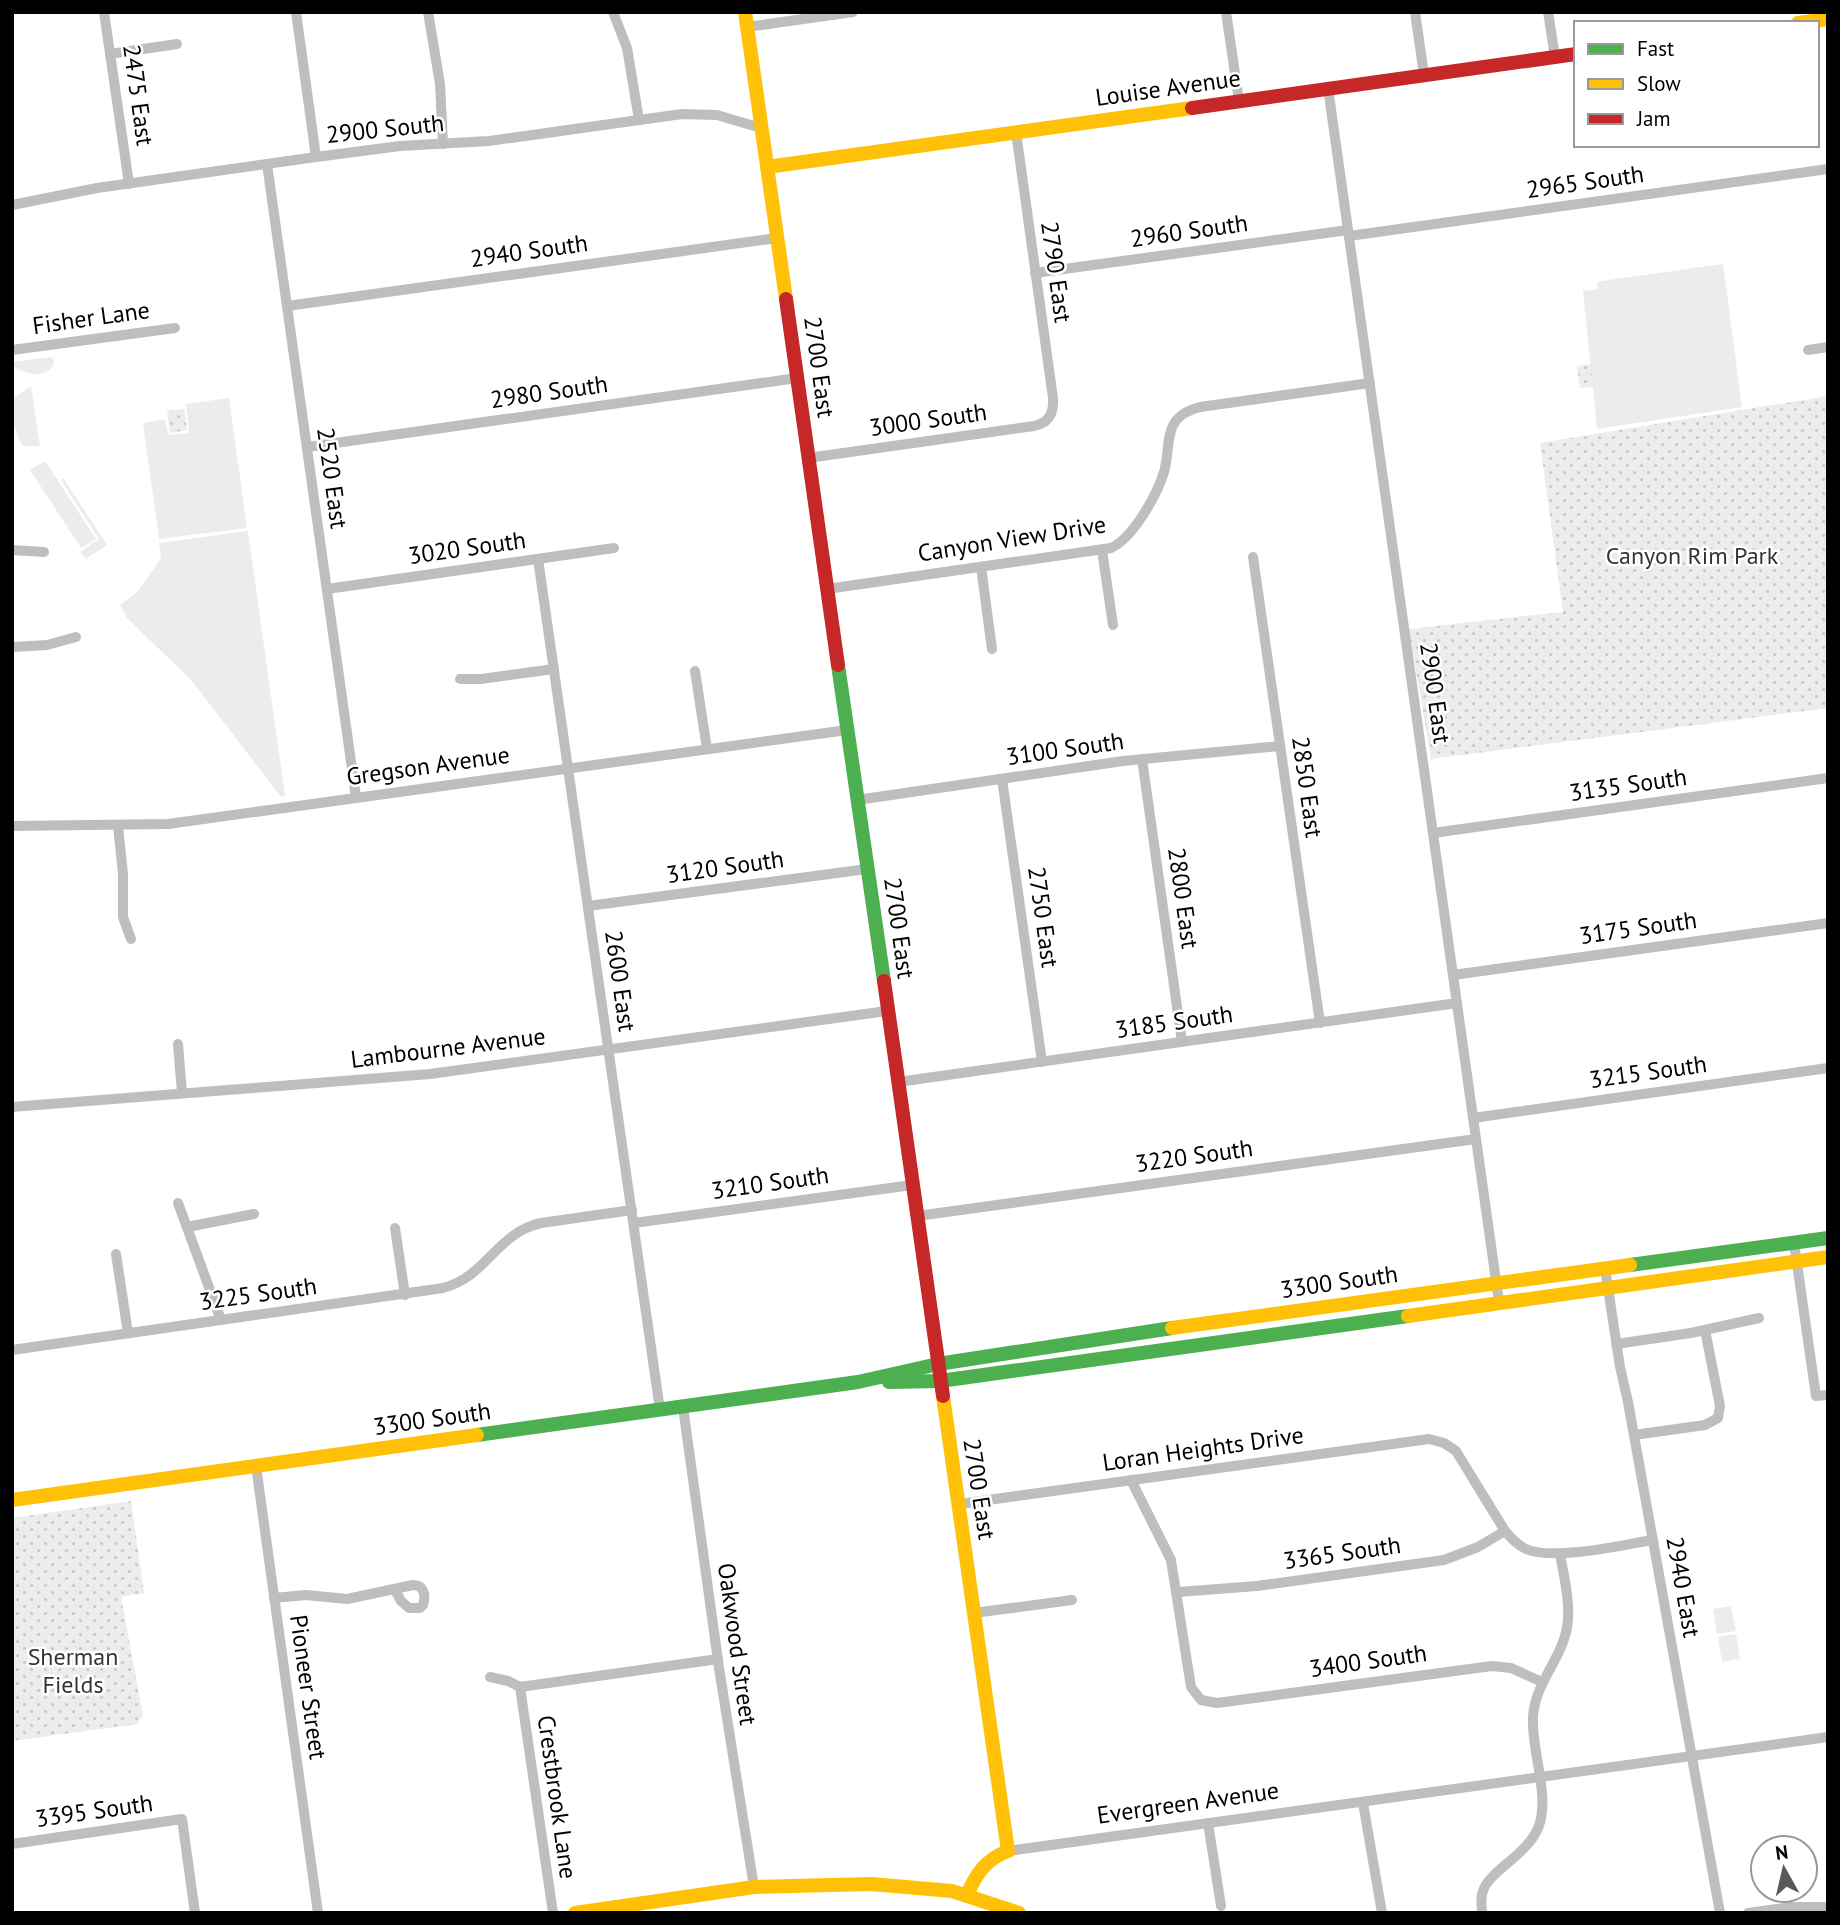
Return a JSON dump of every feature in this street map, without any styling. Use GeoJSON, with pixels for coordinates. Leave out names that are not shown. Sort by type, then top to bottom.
{"type":"FeatureCollection","features":[{"type":"Feature","properties":{"kind":"street","name":"2475 East"},"geometry":{"type":"LineString","coordinates":[[104,12],[129,184]]}},
{"type":"Feature","properties":{"kind":"street"},"geometry":{"type":"LineString","coordinates":[[296,12],[316,157]]}},
{"type":"Feature","properties":{"kind":"street"},"geometry":{"type":"LineString","coordinates":[[428,12],[440,84],[443,144]]}},
{"type":"Feature","properties":{"kind":"street"},"geometry":{"type":"LineString","coordinates":[[612,12],[627,48],[639,120]]}},
{"type":"Feature","properties":{"kind":"street"},"geometry":{"type":"LineString","coordinates":[[746,20],[853,12]]}},
{"type":"Feature","properties":{"kind":"street"},"geometry":{"type":"LineString","coordinates":[[1226,12],[1239,101]]}},
{"type":"Feature","properties":{"kind":"street"},"geometry":{"type":"LineString","coordinates":[[1415,12],[1423,75]]}},
{"type":"Feature","properties":{"kind":"street"},"geometry":{"type":"LineString","coordinates":[[1548,12],[1555,57]]}},
{"type":"Feature","properties":{"kind":"street","name":"2700 East"},"geometry":{"type":"LineString","coordinates":[[746,20],[1008,1851]]}},
{"type":"Feature","properties":{"kind":"street"},"geometry":{"type":"LineString","coordinates":[[110,54],[177,44]]}},
{"type":"Feature","properties":{"kind":"street","name":"Louise Avenue"},"geometry":{"type":"LineString","coordinates":[[767,167],[1574,54]]}},
{"type":"Feature","properties":{"kind":"street","name":"2900 East"},"geometry":{"type":"LineString","coordinates":[[1328,89],[1499,1303]]}},
{"type":"Feature","properties":{"kind":"street","name":"2900 South"},"geometry":{"type":"LineString","coordinates":[[12,205],[129,184],[316,157],[400,146],[489,141],[682,114],[707,114],[761,128]]}},
{"type":"Feature","properties":{"kind":"street","name":"2790 East"},"geometry":{"type":"LineString","coordinates":[[1016,132],[1053,403],[1050,417]]}},
{"type":"Feature","properties":{"kind":"street","name":"2520 East"},"geometry":{"type":"LineString","coordinates":[[267,164],[356,797]]}},
{"type":"Feature","properties":{"kind":"street","name":"2965 South"},"geometry":{"type":"LineString","coordinates":[[1349,233],[1828,169]]}},
{"type":"Feature","properties":{"kind":"street","name":"2960 South"},"geometry":{"type":"LineString","coordinates":[[1035,274],[1349,233]]}},
{"type":"Feature","properties":{"kind":"street","name":"2940 South"},"geometry":{"type":"LineString","coordinates":[[287,306],[777,238]]}},
{"type":"Feature","properties":{"kind":"street","name":"Fisher Lane"},"geometry":{"type":"LineString","coordinates":[[12,350],[175,328]]}},
{"type":"Feature","properties":{"kind":"street"},"geometry":{"type":"LineString","coordinates":[[1808,349],[1828,347]]}},
{"type":"Feature","properties":{"kind":"street","name":"2980 South"},"geometry":{"type":"LineString","coordinates":[[307,447],[797,378]]}},
{"type":"Feature","properties":{"kind":"street","name":"Canyon View Drive"},"geometry":{"type":"LineString","coordinates":[[827,589],[1102,550],[1122,541],[1139,522],[1162,477],[1169,433],[1181,415],[1200,407],[1370,383]]}},
{"type":"Feature","properties":{"kind":"street","name":"3000 South"},"geometry":{"type":"LineString","coordinates":[[808,458],[1034,426],[1042,424],[1050,417]]}},
{"type":"Feature","properties":{"kind":"street","name":"3020 South"},"geometry":{"type":"LineString","coordinates":[[327,589],[614,548]]}},
{"type":"Feature","properties":{"kind":"street"},"geometry":{"type":"LineString","coordinates":[[12,550],[44,552]]}},
{"type":"Feature","properties":{"kind":"street"},"geometry":{"type":"LineString","coordinates":[[1102,550],[1113,625]]}},
{"type":"Feature","properties":{"kind":"street","name":"2850 East"},"geometry":{"type":"LineString","coordinates":[[1253,557],[1320,1023]]}},
{"type":"Feature","properties":{"kind":"street","name":"2600 East"},"geometry":{"type":"LineString","coordinates":[[538,559],[660,1410]]}},
{"type":"Feature","properties":{"kind":"street"},"geometry":{"type":"LineString","coordinates":[[981,567],[992,649]]}},
{"type":"Feature","properties":{"kind":"street"},"geometry":{"type":"LineString","coordinates":[[12,647],[47,645],[76,637]]}},
{"type":"Feature","properties":{"kind":"street"},"geometry":{"type":"LineString","coordinates":[[460,679],[481,679],[554,669]]}},
{"type":"Feature","properties":{"kind":"street"},"geometry":{"type":"LineString","coordinates":[[695,671],[707,749]]}},
{"type":"Feature","properties":{"kind":"street","name":"Gregson Avenue"},"geometry":{"type":"LineString","coordinates":[[12,827],[168,824],[847,730]]}},
{"type":"Feature","properties":{"kind":"street","name":"3100 South"},"geometry":{"type":"LineString","coordinates":[[857,800],[1142,760],[1280,746]]}},
{"type":"Feature","properties":{"kind":"street","name":"2800 East"},"geometry":{"type":"LineString","coordinates":[[1142,760],[1182,1042]]}},
{"type":"Feature","properties":{"kind":"street","name":"3135 South"},"geometry":{"type":"LineString","coordinates":[[1433,833],[1828,778]]}},
{"type":"Feature","properties":{"kind":"street","name":"2750 East"},"geometry":{"type":"LineString","coordinates":[[1002,779],[1042,1062]]}},
{"type":"Feature","properties":{"kind":"street"},"geometry":{"type":"LineString","coordinates":[[118,826],[123,874],[123,917],[131,939]]}},
{"type":"Feature","properties":{"kind":"street","name":"3120 South"},"geometry":{"type":"LineString","coordinates":[[588,906],[867,869]]}},
{"type":"Feature","properties":{"kind":"street","name":"3175 South"},"geometry":{"type":"LineString","coordinates":[[1453,975],[1828,923]]}},
{"type":"Feature","properties":{"kind":"street","name":"3185 South"},"geometry":{"type":"LineString","coordinates":[[898,1082],[1457,1003]]}},
{"type":"Feature","properties":{"kind":"street","name":"Lambourne Avenue"},"geometry":{"type":"LineString","coordinates":[[12,1107],[382,1079],[887,1011]]}},
{"type":"Feature","properties":{"kind":"street"},"geometry":{"type":"LineString","coordinates":[[178,1044],[182,1093]]}},
{"type":"Feature","properties":{"kind":"street","name":"3215 South"},"geometry":{"type":"LineString","coordinates":[[1474,1118],[1828,1068]]}},
{"type":"Feature","properties":{"kind":"street","name":"3220 South"},"geometry":{"type":"LineString","coordinates":[[917,1216],[1476,1139]]}},
{"type":"Feature","properties":{"kind":"street","name":"3210 South"},"geometry":{"type":"LineString","coordinates":[[634,1223],[912,1185]]}},
{"type":"Feature","properties":{"kind":"street"},"geometry":{"type":"LineString","coordinates":[[178,1203],[221,1320]]}},
{"type":"Feature","properties":{"kind":"street","name":"3225 South"},"geometry":{"type":"LineString","coordinates":[[12,1350],[443,1288],[461,1282],[475,1272],[496,1249],[520,1230],[534,1224],[632,1210]]}},
{"type":"Feature","properties":{"kind":"street"},"geometry":{"type":"LineString","coordinates":[[187,1227],[254,1214]]}},
{"type":"Feature","properties":{"kind":"street"},"geometry":{"type":"LineString","coordinates":[[395,1228],[405,1295]]}},
{"type":"Feature","properties":{"kind":"street","name":"3300 South"},"geometry":{"type":"LineString","coordinates":[[12,1500],[858,1382],[938,1364],[1828,1237]]}},
{"type":"Feature","properties":{"kind":"street"},"geometry":{"type":"LineString","coordinates":[[1794,1242],[1816,1396],[1828,1395]]}},
{"type":"Feature","properties":{"kind":"street"},"geometry":{"type":"LineString","coordinates":[[117,1254],[128,1333]]}},
{"type":"Feature","properties":{"kind":"street","name":"3300 South"},"geometry":{"type":"LineString","coordinates":[[858,1382],[940,1381],[1828,1257]]}},
{"type":"Feature","properties":{"kind":"street","name":"2940 East"},"geometry":{"type":"LineString","coordinates":[[1605,1268],[1616,1344],[1720,1913]]}},
{"type":"Feature","properties":{"kind":"street"},"geometry":{"type":"LineString","coordinates":[[1616,1344],[1705,1330],[1759,1318]]}},
{"type":"Feature","properties":{"kind":"street"},"geometry":{"type":"LineString","coordinates":[[1634,1435],[1705,1425],[1718,1418],[1720,1406],[1705,1330]]}},
{"type":"Feature","properties":{"kind":"street","name":"Oakwood Street"},"geometry":{"type":"LineString","coordinates":[[683,1407],[718,1659],[754,1888]]}},
{"type":"Feature","properties":{"kind":"street","name":"Loran Heights Drive"},"geometry":{"type":"LineString","coordinates":[[959,1504],[1437,1440],[1451,1446],[1464,1462],[1505,1531]]}},
{"type":"Feature","properties":{"kind":"street","name":"Pioneer Street"},"geometry":{"type":"LineString","coordinates":[[256,1466],[318,1913]]}},
{"type":"Feature","properties":{"kind":"street"},"geometry":{"type":"LineString","coordinates":[[1130,1480],[1169,1553],[1178,1592]]}},
{"type":"Feature","properties":{"kind":"street"},"geometry":{"type":"LineString","coordinates":[[1505,1531],[1526,1549],[1543,1553],[1653,1540]]}},
{"type":"Feature","properties":{"kind":"street","name":"3365 South"},"geometry":{"type":"LineString","coordinates":[[1178,1592],[1246,1587],[1444,1560],[1478,1547],[1505,1531]]}},
{"type":"Feature","properties":{"kind":"street"},"geometry":{"type":"LineString","coordinates":[[1482,1913],[1483,1891],[1489,1882],[1528,1846],[1540,1824],[1543,1810],[1533,1716],[1536,1696],[1567,1629],[1568,1607],[1560,1553]]}},
{"type":"Feature","properties":{"kind":"street"},"geometry":{"type":"LineString","coordinates":[[274,1598],[306,1595],[347,1599],[395,1590]]}},
{"type":"Feature","properties":{"kind":"street","name":"3400 South"},"geometry":{"type":"LineString","coordinates":[[1178,1592],[1191,1683],[1198,1698],[1204,1702],[1217,1703],[1492,1666],[1510,1668],[1542,1682]]}},
{"type":"Feature","properties":{"kind":"street"},"geometry":{"type":"LineString","coordinates":[[974,1613],[1072,1600]]}},
{"type":"Feature","properties":{"kind":"street","name":"Crestbrook Lane"},"geometry":{"type":"LineString","coordinates":[[490,1677],[520,1687],[718,1659]]}},
{"type":"Feature","properties":{"kind":"street","name":"Crestbrook Lane"},"geometry":{"type":"LineString","coordinates":[[520,1687],[553,1913]]}},
{"type":"Feature","properties":{"kind":"street","name":"Evergreen Avenue"},"geometry":{"type":"LineString","coordinates":[[967,1895],[980,1870],[997,1854],[1008,1851],[1828,1737]]}},
{"type":"Feature","properties":{"kind":"street"},"geometry":{"type":"LineString","coordinates":[[1363,1803],[1382,1913]]}},
{"type":"Feature","properties":{"kind":"street","name":"3395 South"},"geometry":{"type":"LineString","coordinates":[[12,1844],[182,1819],[195,1913]]}},
{"type":"Feature","properties":{"kind":"street"},"geometry":{"type":"LineString","coordinates":[[1208,1823],[1221,1906]]}},
{"type":"Feature","properties":{"kind":"street"},"geometry":{"type":"LineString","coordinates":[[575,1913],[754,1888],[889,1885],[952,1891],[1019,1913]]}},
{"type":"Feature","properties":{"kind":"street"},"geometry":{"type":"LineString","coordinates":[[1748,1913],[1792,1907],[1828,1907]]}},
{"type":"Feature","properties":{"kind":"green space"},"geometry":{"type":"Polygon","coordinates":[[[1723,264],[1742,407],[1597,429],[1583,291],[1598,289],[1597,282],[1602,281],[1723,264]]]}},
{"type":"Feature","properties":{"kind":"green space"},"geometry":{"type":"Polygon","coordinates":[[[50,357],[54,359],[53,366],[44,373],[28,373],[12,366],[12,362],[50,357]]]}},
{"type":"Feature","properties":{"kind":"green space"},"geometry":{"type":"Polygon","coordinates":[[[1591,364],[1593,387],[1580,388],[1577,366],[1591,364]]]}},
{"type":"Feature","properties":{"kind":"green space"},"geometry":{"type":"Polygon","coordinates":[[[31,386],[40,446],[22,446],[12,421],[12,399],[31,386]]]}},
{"type":"Feature","properties":{"kind":"green space","name":"Canyon Rim Park"},"geometry":{"type":"Polygon","coordinates":[[[1828,396],[1828,708],[1431,759],[1409,629],[1563,612],[1540,443],[1828,396]]]}},
{"type":"Feature","properties":{"kind":"green space"},"geometry":{"type":"Polygon","coordinates":[[[229,398],[247,528],[159,539],[143,423],[165,419],[168,435],[189,433],[186,404],[229,398]]]}},
{"type":"Feature","properties":{"kind":"green space"},"geometry":{"type":"Polygon","coordinates":[[[184,409],[187,430],[170,433],[167,411],[184,409]]]}},
{"type":"Feature","properties":{"kind":"green space"},"geometry":{"type":"Polygon","coordinates":[[[45,461],[96,539],[81,548],[30,470],[45,461]]]}},
{"type":"Feature","properties":{"kind":"green space"},"geometry":{"type":"Polygon","coordinates":[[[63,478],[107,545],[86,559],[80,552],[99,539],[61,480],[63,478]]]}},
{"type":"Feature","properties":{"kind":"green space"},"geometry":{"type":"Polygon","coordinates":[[[248,531],[285,796],[281,797],[192,681],[127,618],[120,605],[138,591],[161,558],[159,543],[248,531]]]}},
{"type":"Feature","properties":{"kind":"green space","name":"Sherman Fields"},"geometry":{"type":"Polygon","coordinates":[[[131,1501],[144,1593],[121,1597],[143,1716],[137,1724],[12,1741],[12,1518],[131,1501]]]}},
{"type":"Feature","properties":{"kind":"green space"},"geometry":{"type":"Polygon","coordinates":[[[1731,1606],[1736,1631],[1717,1634],[1713,1609],[1731,1606]]]}},
{"type":"Feature","properties":{"kind":"green space"},"geometry":{"type":"Polygon","coordinates":[[[1736,1634],[1740,1659],[1722,1662],[1718,1637],[1736,1634]]]}},
{"type":"Feature","properties":{"kind":"traffic: fast"},"geometry":{"type":"LineString","coordinates":[[838,665],[884,981]]}},
{"type":"Feature","properties":{"kind":"traffic: fast"},"geometry":{"type":"LineString","coordinates":[[1630,1265],[1828,1238]]}},
{"type":"Feature","properties":{"kind":"traffic: fast"},"geometry":{"type":"LineString","coordinates":[[889,1382],[940,1381],[1408,1316]]}},
{"type":"Feature","properties":{"kind":"traffic: fast"},"geometry":{"type":"LineString","coordinates":[[477,1435],[858,1382],[938,1364],[1172,1328]]}},
{"type":"Feature","properties":{"kind":"traffic: slow"},"geometry":{"type":"LineString","coordinates":[[745,12],[786,299]]}},
{"type":"Feature","properties":{"kind":"traffic: slow"},"geometry":{"type":"LineString","coordinates":[[1813,21],[1828,19]]}},
{"type":"Feature","properties":{"kind":"traffic: slow"},"geometry":{"type":"LineString","coordinates":[[767,167],[1192,108]]}},
{"type":"Feature","properties":{"kind":"traffic: slow"},"geometry":{"type":"LineString","coordinates":[[1408,1316],[1828,1257]]}},
{"type":"Feature","properties":{"kind":"traffic: slow"},"geometry":{"type":"LineString","coordinates":[[1172,1328],[1630,1265]]}},
{"type":"Feature","properties":{"kind":"traffic: slow"},"geometry":{"type":"LineString","coordinates":[[943,1396],[1008,1851],[983,1868],[967,1895]]}},
{"type":"Feature","properties":{"kind":"traffic: slow"},"geometry":{"type":"LineString","coordinates":[[12,1500],[477,1435]]}},
{"type":"Feature","properties":{"kind":"traffic: slow"},"geometry":{"type":"LineString","coordinates":[[575,1913],[754,1887],[871,1884],[952,1891],[1019,1913]]}},
{"type":"Feature","properties":{"kind":"traffic: jam"},"geometry":{"type":"LineString","coordinates":[[1192,108],[1574,54]]}},
{"type":"Feature","properties":{"kind":"traffic: jam"},"geometry":{"type":"LineString","coordinates":[[786,299],[838,665]]}},
{"type":"Feature","properties":{"kind":"traffic: jam"},"geometry":{"type":"LineString","coordinates":[[884,981],[943,1396]]}}]}
